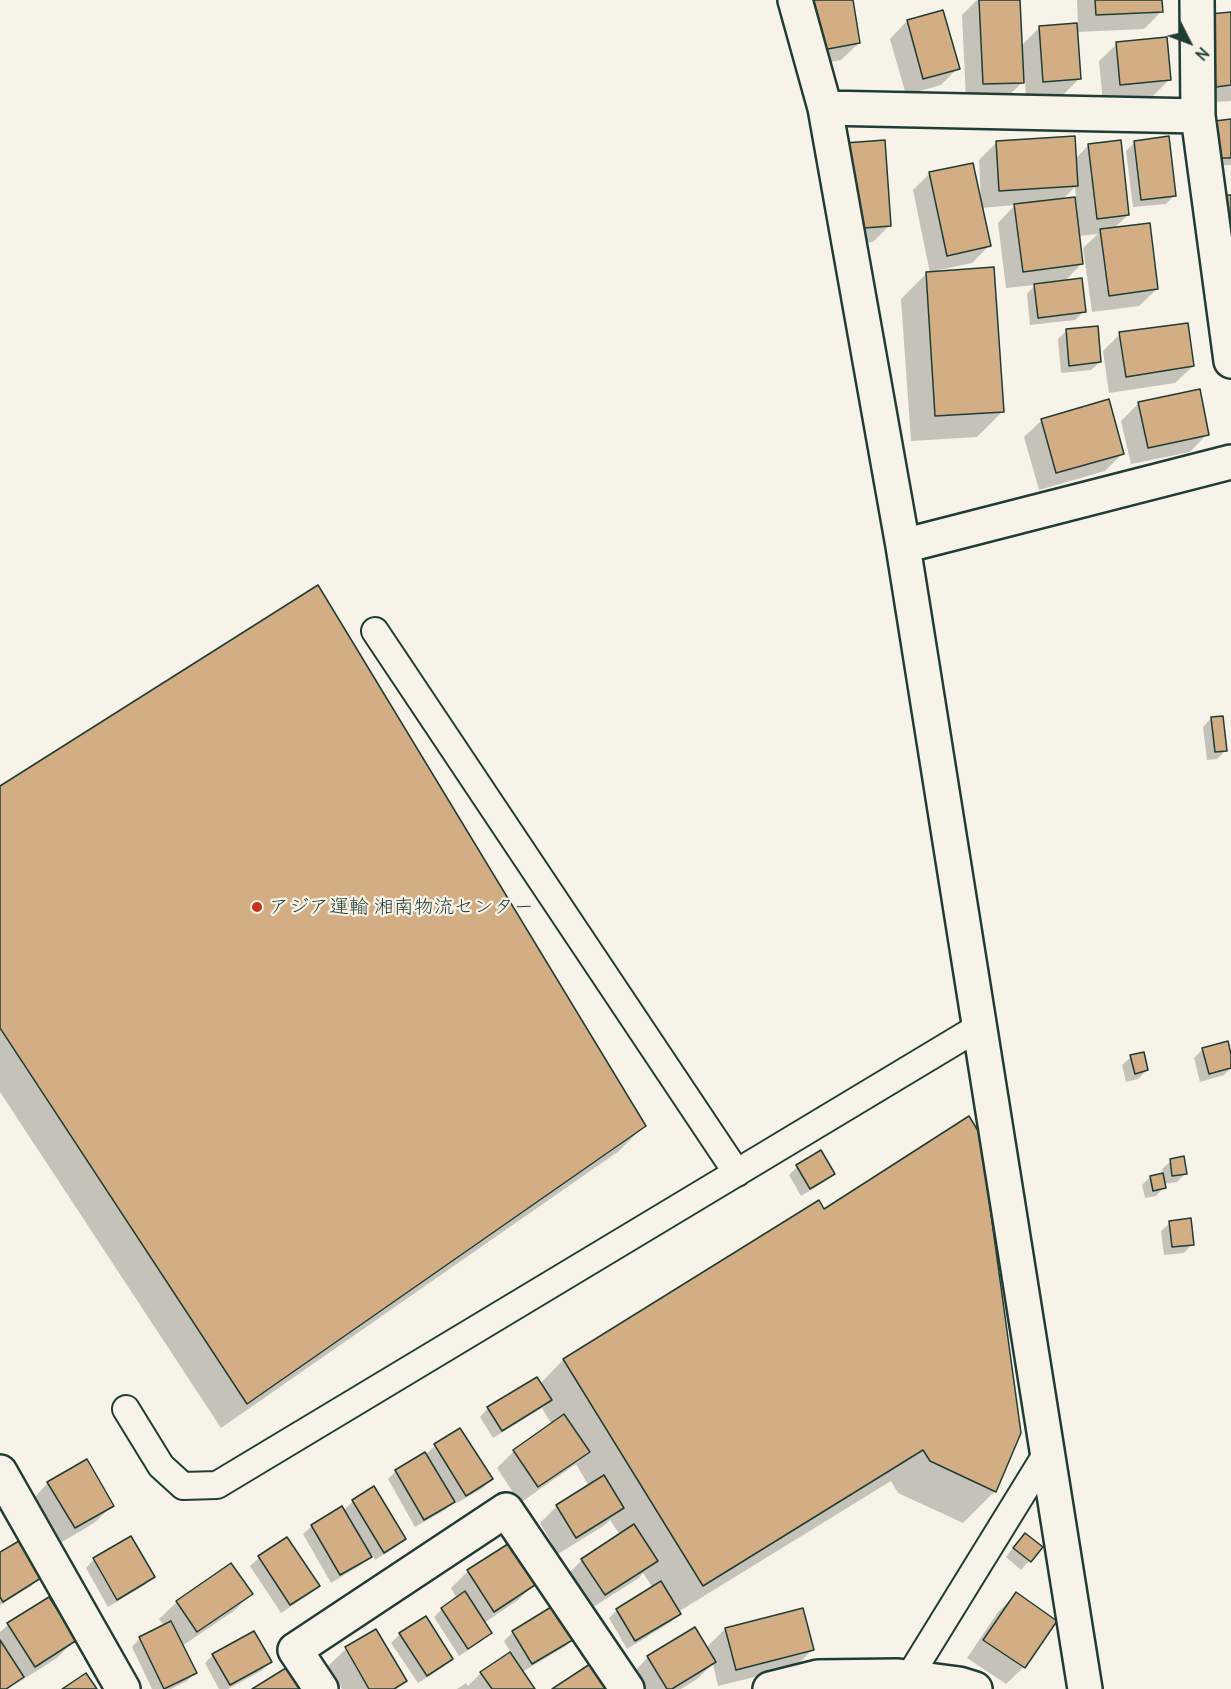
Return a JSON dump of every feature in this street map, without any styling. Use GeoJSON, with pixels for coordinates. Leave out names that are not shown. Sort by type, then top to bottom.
{"type":"FeatureCollection","features":[{"type":"Feature","properties":{"kind":"street"},"geometry":{"type":"LineString","coordinates":[[795,0],[825,108],[903,546],[1085,1689]]}},
{"type":"Feature","properties":{"kind":"street"},"geometry":{"type":"LineString","coordinates":[[1197,0],[1197,116],[1231,361]]}},
{"type":"Feature","properties":{"kind":"street"},"geometry":{"type":"LineString","coordinates":[[825,108],[1197,116]]}},
{"type":"Feature","properties":{"kind":"street"},"geometry":{"type":"LineString","coordinates":[[903,546],[1231,462]]}},
{"type":"Feature","properties":{"kind":"street"},"geometry":{"type":"LineString","coordinates":[[0,1472],[123,1689]]}},
{"type":"Feature","properties":{"kind":"street"},"geometry":{"type":"LineString","coordinates":[[321,1689],[295,1650],[506,1510],[627,1689]]}},
{"type":"Feature","properties":{"kind":"street"},"geometry":{"type":"LineString","coordinates":[[770,1689],[818,1677],[909,1677],[959,1684],[975,1689]]}},
{"type":"Feature","properties":{"kind":"lane"},"geometry":{"type":"LineString","coordinates":[[375,631],[737,1173]]}},
{"type":"Feature","properties":{"kind":"lane"},"geometry":{"type":"LineString","coordinates":[[126,1409],[161,1466],[183,1486],[217,1485],[980,1027]]}},
{"type":"Feature","properties":{"kind":"lane"},"geometry":{"type":"LineString","coordinates":[[909,1677],[1047,1453]]}},
{"type":"Feature","properties":{"kind":"building"},"geometry":{"type":"Polygon","coordinates":[[[803,0],[853,0],[860,43],[812,52],[803,0]]]}},
{"type":"Feature","properties":{"kind":"building"},"geometry":{"type":"Polygon","coordinates":[[[979,0],[1020,0],[1024,83],[983,84],[979,0]]]}},
{"type":"Feature","properties":{"kind":"building"},"geometry":{"type":"Polygon","coordinates":[[[1095,0],[1162,0],[1163,12],[1096,15],[1095,0]]]}},
{"type":"Feature","properties":{"kind":"building"},"geometry":{"type":"Polygon","coordinates":[[[943,10],[960,69],[923,79],[907,20],[943,10]]]}},
{"type":"Feature","properties":{"kind":"building"},"geometry":{"type":"Polygon","coordinates":[[[1231,12],[1231,85],[1216,87],[1210,14],[1231,12]]]}},
{"type":"Feature","properties":{"kind":"building"},"geometry":{"type":"Polygon","coordinates":[[[1077,23],[1081,79],[1043,82],[1039,26],[1077,23]]]}},
{"type":"Feature","properties":{"kind":"building"},"geometry":{"type":"Polygon","coordinates":[[[1167,37],[1171,80],[1120,85],[1116,42],[1167,37]]]}},
{"type":"Feature","properties":{"kind":"building"},"geometry":{"type":"Polygon","coordinates":[[[1231,119],[1231,158],[1218,158],[1215,121],[1231,119]]]}},
{"type":"Feature","properties":{"kind":"building"},"geometry":{"type":"Polygon","coordinates":[[[1075,136],[1078,186],[999,191],[996,141],[1075,136]]]}},
{"type":"Feature","properties":{"kind":"building"},"geometry":{"type":"Polygon","coordinates":[[[1169,136],[1176,196],[1141,200],[1134,141],[1169,136]]]}},
{"type":"Feature","properties":{"kind":"building"},"geometry":{"type":"Polygon","coordinates":[[[885,140],[891,226],[851,229],[845,143],[885,140]]]}},
{"type":"Feature","properties":{"kind":"building"},"geometry":{"type":"Polygon","coordinates":[[[1121,140],[1129,215],[1097,219],[1088,144],[1121,140]]]}},
{"type":"Feature","properties":{"kind":"building"},"geometry":{"type":"Polygon","coordinates":[[[973,163],[991,246],[947,256],[929,172],[973,163]]]}},
{"type":"Feature","properties":{"kind":"building"},"geometry":{"type":"Polygon","coordinates":[[[1227,195],[1231,195],[1231,252],[1228,252],[1227,195]]]}},
{"type":"Feature","properties":{"kind":"building"},"geometry":{"type":"Polygon","coordinates":[[[1075,197],[1083,264],[1023,272],[1014,204],[1075,197]]]}},
{"type":"Feature","properties":{"kind":"building"},"geometry":{"type":"Polygon","coordinates":[[[1150,223],[1158,289],[1109,296],[1100,229],[1150,223]]]}},
{"type":"Feature","properties":{"kind":"building"},"geometry":{"type":"Polygon","coordinates":[[[994,267],[1004,412],[935,416],[926,272],[994,267]]]}},
{"type":"Feature","properties":{"kind":"building"},"geometry":{"type":"Polygon","coordinates":[[[1082,278],[1086,312],[1038,318],[1034,284],[1082,278]]]}},
{"type":"Feature","properties":{"kind":"building"},"geometry":{"type":"Polygon","coordinates":[[[1188,323],[1194,366],[1126,377],[1119,332],[1188,323]]]}},
{"type":"Feature","properties":{"kind":"building"},"geometry":{"type":"Polygon","coordinates":[[[1098,326],[1101,362],[1069,366],[1066,329],[1098,326]]]}},
{"type":"Feature","properties":{"kind":"building"},"geometry":{"type":"Polygon","coordinates":[[[1200,389],[1209,435],[1148,448],[1138,402],[1200,389]]]}},
{"type":"Feature","properties":{"kind":"building"},"geometry":{"type":"Polygon","coordinates":[[[1109,399],[1124,454],[1056,473],[1041,419],[1109,399]]]}},
{"type":"Feature","properties":{"kind":"building","name":"アジア運輸 湘南物流センター"},"geometry":{"type":"Polygon","coordinates":[[[318,585],[646,1126],[247,1404],[0,1028],[0,786],[318,585]]]}},
{"type":"Feature","properties":{"kind":"building"},"geometry":{"type":"Polygon","coordinates":[[[1223,716],[1227,751],[1215,752],[1211,717],[1223,716]]]}},
{"type":"Feature","properties":{"kind":"building"},"geometry":{"type":"Polygon","coordinates":[[[1228,1041],[1231,1068],[1209,1074],[1202,1048],[1228,1041]]]}},
{"type":"Feature","properties":{"kind":"building"},"geometry":{"type":"Polygon","coordinates":[[[1144,1052],[1148,1070],[1135,1074],[1130,1055],[1144,1052]]]}},
{"type":"Feature","properties":{"kind":"building"},"geometry":{"type":"Polygon","coordinates":[[[969,1116],[980,1134],[1021,1433],[996,1492],[930,1461],[923,1450],[703,1586],[563,1359],[819,1200],[824,1209],[969,1116]]]}},
{"type":"Feature","properties":{"kind":"building"},"geometry":{"type":"Polygon","coordinates":[[[821,1150],[835,1174],[810,1189],[796,1165],[821,1150]]]}},
{"type":"Feature","properties":{"kind":"building"},"geometry":{"type":"Polygon","coordinates":[[[1184,1156],[1187,1174],[1172,1176],[1170,1159],[1184,1156]]]}},
{"type":"Feature","properties":{"kind":"building"},"geometry":{"type":"Polygon","coordinates":[[[1163,1173],[1166,1188],[1153,1191],[1150,1176],[1163,1173]]]}},
{"type":"Feature","properties":{"kind":"building"},"geometry":{"type":"Polygon","coordinates":[[[1191,1218],[1194,1245],[1172,1247],[1169,1221],[1191,1218]]]}},
{"type":"Feature","properties":{"kind":"building"},"geometry":{"type":"Polygon","coordinates":[[[537,1377],[552,1400],[502,1431],[487,1407],[537,1377]]]}},
{"type":"Feature","properties":{"kind":"building"},"geometry":{"type":"Polygon","coordinates":[[[564,1414],[590,1452],[538,1487],[513,1450],[564,1414]]]}},
{"type":"Feature","properties":{"kind":"building"},"geometry":{"type":"Polygon","coordinates":[[[460,1428],[493,1479],[466,1496],[434,1444],[460,1428]]]}},
{"type":"Feature","properties":{"kind":"building"},"geometry":{"type":"Polygon","coordinates":[[[425,1452],[455,1502],[424,1520],[395,1470],[425,1452]]]}},
{"type":"Feature","properties":{"kind":"building"},"geometry":{"type":"Polygon","coordinates":[[[87,1459],[114,1506],[75,1528],[47,1482],[87,1459]]]}},
{"type":"Feature","properties":{"kind":"building"},"geometry":{"type":"Polygon","coordinates":[[[604,1475],[624,1508],[576,1538],[556,1505],[604,1475]]]}},
{"type":"Feature","properties":{"kind":"building"},"geometry":{"type":"Polygon","coordinates":[[[374,1486],[406,1539],[384,1553],[352,1500],[374,1486]]]}},
{"type":"Feature","properties":{"kind":"building"},"geometry":{"type":"Polygon","coordinates":[[[342,1506],[372,1557],[340,1575],[311,1525],[342,1506]]]}},
{"type":"Feature","properties":{"kind":"building"},"geometry":{"type":"Polygon","coordinates":[[[634,1524],[658,1561],[605,1595],[581,1559],[634,1524]]]}},
{"type":"Feature","properties":{"kind":"building"},"geometry":{"type":"Polygon","coordinates":[[[1025,1533],[1043,1547],[1031,1562],[1013,1548],[1025,1533]]]}},
{"type":"Feature","properties":{"kind":"building"},"geometry":{"type":"Polygon","coordinates":[[[131,1536],[155,1577],[117,1600],[93,1558],[131,1536]]]}},
{"type":"Feature","properties":{"kind":"building"},"geometry":{"type":"Polygon","coordinates":[[[287,1537],[320,1586],[290,1605],[258,1556],[287,1537]]]}},
{"type":"Feature","properties":{"kind":"building"},"geometry":{"type":"Polygon","coordinates":[[[19,1541],[41,1578],[3,1602],[0,1597],[0,1552],[19,1541]]]}},
{"type":"Feature","properties":{"kind":"building"},"geometry":{"type":"Polygon","coordinates":[[[511,1542],[538,1583],[494,1612],[467,1570],[511,1542]]]}},
{"type":"Feature","properties":{"kind":"building"},"geometry":{"type":"Polygon","coordinates":[[[231,1563],[253,1594],[197,1632],[176,1601],[231,1563]]]}},
{"type":"Feature","properties":{"kind":"building"},"geometry":{"type":"Polygon","coordinates":[[[661,1581],[681,1614],[635,1641],[616,1609],[661,1581]]]}},
{"type":"Feature","properties":{"kind":"building"},"geometry":{"type":"Polygon","coordinates":[[[465,1591],[492,1633],[468,1649],[441,1608],[465,1591]]]}},
{"type":"Feature","properties":{"kind":"building"},"geometry":{"type":"Polygon","coordinates":[[[1016,1592],[1057,1621],[1025,1668],[983,1640],[1016,1592]]]}},
{"type":"Feature","properties":{"kind":"building"},"geometry":{"type":"Polygon","coordinates":[[[49,1597],[77,1640],[35,1667],[7,1623],[49,1597]]]}},
{"type":"Feature","properties":{"kind":"building"},"geometry":{"type":"Polygon","coordinates":[[[556,1604],[576,1638],[532,1664],[512,1631],[556,1604]]]}},
{"type":"Feature","properties":{"kind":"building"},"geometry":{"type":"Polygon","coordinates":[[[803,1608],[814,1650],[736,1670],[725,1628],[803,1608]]]}},
{"type":"Feature","properties":{"kind":"building"},"geometry":{"type":"Polygon","coordinates":[[[426,1616],[453,1659],[427,1676],[399,1633],[426,1616]]]}},
{"type":"Feature","properties":{"kind":"building"},"geometry":{"type":"Polygon","coordinates":[[[171,1621],[197,1673],[164,1689],[139,1637],[171,1621]]]}},
{"type":"Feature","properties":{"kind":"building"},"geometry":{"type":"Polygon","coordinates":[[[695,1627],[716,1662],[672,1689],[667,1689],[647,1656],[695,1627]]]}},
{"type":"Feature","properties":{"kind":"building"},"geometry":{"type":"Polygon","coordinates":[[[376,1629],[407,1681],[394,1689],[369,1689],[345,1647],[376,1629]]]}},
{"type":"Feature","properties":{"kind":"building"},"geometry":{"type":"Polygon","coordinates":[[[254,1631],[272,1662],[230,1685],[212,1654],[254,1631]]]}},
{"type":"Feature","properties":{"kind":"building"},"geometry":{"type":"Polygon","coordinates":[[[0,1640],[24,1677],[6,1689],[0,1689],[0,1640]]]}},
{"type":"Feature","properties":{"kind":"building"},"geometry":{"type":"Polygon","coordinates":[[[510,1652],[535,1689],[492,1689],[480,1672],[510,1652]]]}},
{"type":"Feature","properties":{"kind":"building"},"geometry":{"type":"Polygon","coordinates":[[[294,1663],[310,1689],[252,1689],[294,1663]]]}},
{"type":"Feature","properties":{"kind":"building"},"geometry":{"type":"Polygon","coordinates":[[[590,1664],[607,1689],[552,1689],[590,1664]]]}},
{"type":"Feature","properties":{"kind":"building"},"geometry":{"type":"Polygon","coordinates":[[[86,1673],[97,1689],[62,1689],[86,1673]]]}},
{"type":"Feature","properties":{"kind":"place","name":"アジア運輸 湘南物流センター"},"geometry":{"type":"Point","coordinates":[257,907]}}]}
